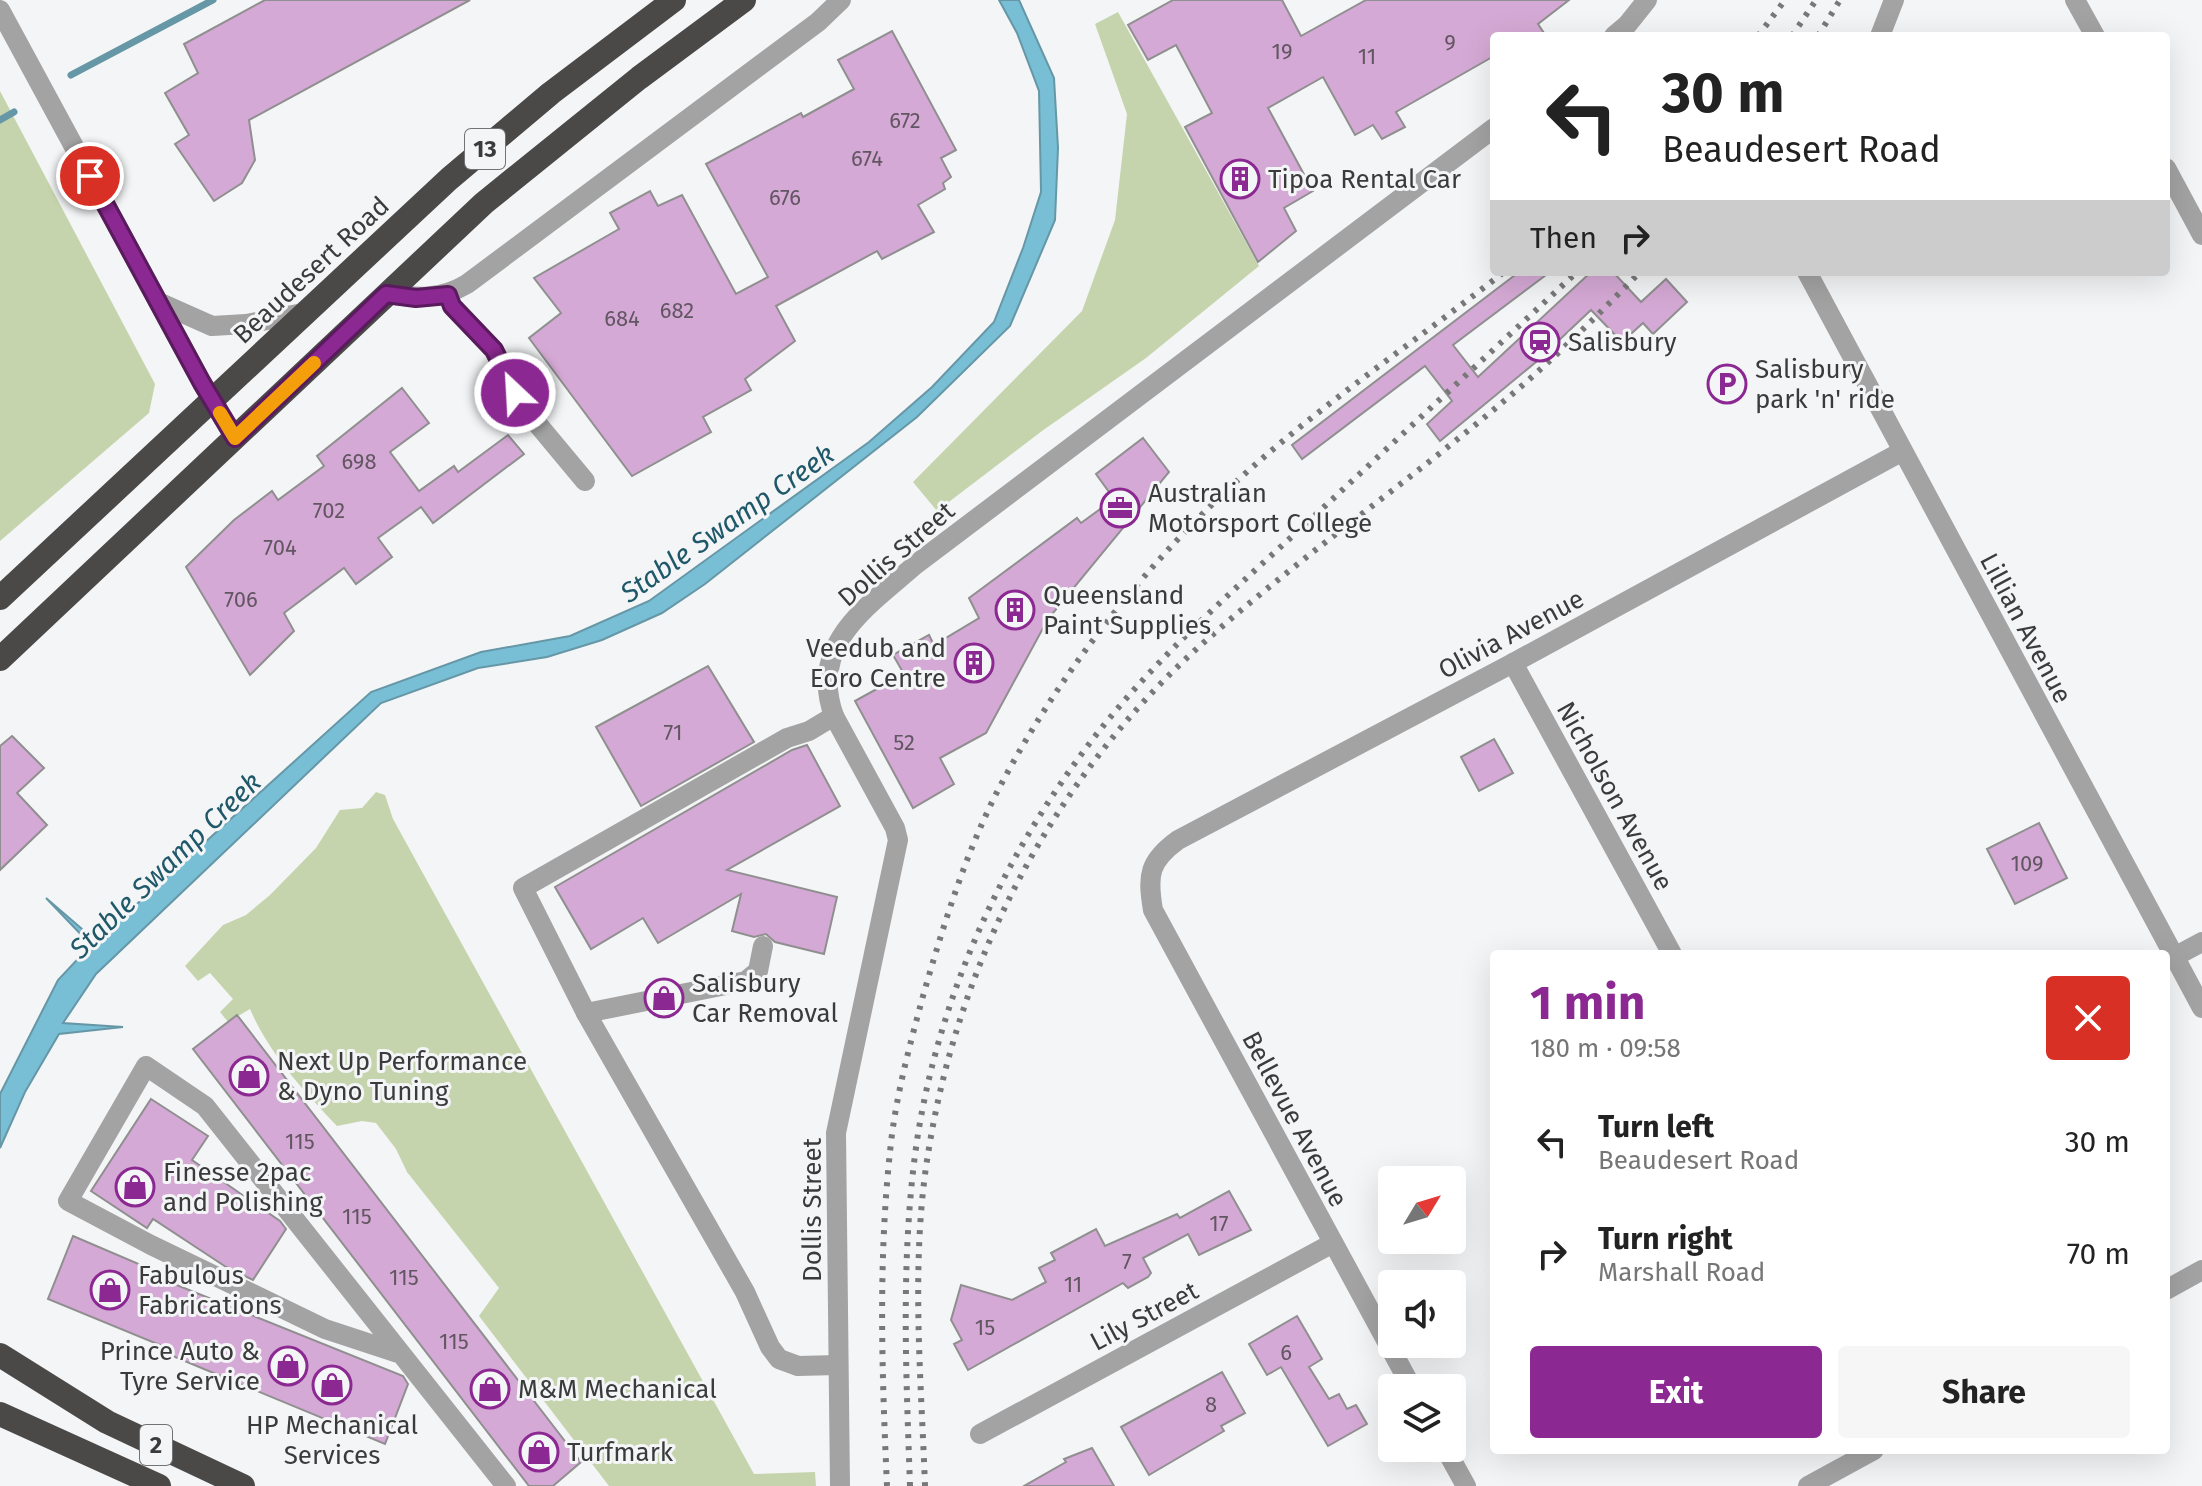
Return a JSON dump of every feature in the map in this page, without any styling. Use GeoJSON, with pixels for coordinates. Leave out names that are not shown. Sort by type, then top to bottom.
{"type":"FeatureCollection","features":[{"type":"Feature","properties":{"kind":"highway","name":"Beaudesert Road"},"geometry":{"type":"LineString","coordinates":[[0,598],[449,179],[551,93],[674,0]]}},
{"type":"Feature","properties":{"kind":"highway","name":"13"},"geometry":{"type":"LineString","coordinates":[[0,659],[484,203],[563,138],[744,0]]}},
{"type":"Feature","properties":{"kind":"highway","name":"2"},"geometry":{"type":"LineString","coordinates":[[0,1355],[107,1422],[243,1486]]}},
{"type":"Feature","properties":{"kind":"highway","name":"2"},"geometry":{"type":"LineString","coordinates":[[0,1414],[159,1486]]}},
{"type":"Feature","properties":{"kind":"street"},"geometry":{"type":"LineString","coordinates":[[386,294],[416,298],[448,295],[818,22],[841,0]]}},
{"type":"Feature","properties":{"kind":"street"},"geometry":{"type":"LineString","coordinates":[[1619,32],[1647,0]]}},
{"type":"Feature","properties":{"kind":"street"},"geometry":{"type":"LineString","coordinates":[[1882,32],[1894,0]]}},
{"type":"Feature","properties":{"kind":"street"},"geometry":{"type":"LineString","coordinates":[[2075,0],[2093,32]]}},
{"type":"Feature","properties":{"kind":"street"},"geometry":{"type":"LineString","coordinates":[[0,10],[235,438]]}},
{"type":"Feature","properties":{"kind":"street","name":"Dollis Street"},"geometry":{"type":"LineString","coordinates":[[840,1486],[836,1133],[898,840],[895,828],[834,716],[827,696],[826,670],[829,659],[838,641],[876,600],[915,565],[1490,131]]}},
{"type":"Feature","properties":{"kind":"street"},"geometry":{"type":"LineString","coordinates":[[2170,175],[2202,235]]}},
{"type":"Feature","properties":{"kind":"street","name":"Lillian Avenue"},"geometry":{"type":"LineString","coordinates":[[1809,276],[2202,1008]]}},
{"type":"Feature","properties":{"kind":"street"},"geometry":{"type":"LineString","coordinates":[[448,295],[452,306],[494,350],[525,409],[585,481]]}},
{"type":"Feature","properties":{"kind":"street"},"geometry":{"type":"LineString","coordinates":[[158,302],[212,326],[246,324],[308,312]]}},
{"type":"Feature","properties":{"kind":"street","name":"Olivia Avenue"},"geometry":{"type":"LineString","coordinates":[[1152,869],[1161,852],[1178,840],[1513,663],[1901,452]]}},
{"type":"Feature","properties":{"kind":"street","name":"Nicholson Avenue"},"geometry":{"type":"LineString","coordinates":[[1513,663],[1670,950]]}},
{"type":"Feature","properties":{"kind":"street"},"geometry":{"type":"LineString","coordinates":[[834,716],[809,731],[787,738],[523,888],[586,1013],[745,1292],[770,1347],[779,1359],[798,1366],[838,1365]]}},
{"type":"Feature","properties":{"kind":"street","name":"Bellevue Avenue"},"geometry":{"type":"LineString","coordinates":[[1152,869],[1149,887],[1153,910],[1404,1374]]}},
{"type":"Feature","properties":{"kind":"street"},"geometry":{"type":"LineString","coordinates":[[2174,957],[2202,942]]}},
{"type":"Feature","properties":{"kind":"street"},"geometry":{"type":"LineString","coordinates":[[586,1013],[746,981],[758,971],[763,946]]}},
{"type":"Feature","properties":{"kind":"street"},"geometry":{"type":"LineString","coordinates":[[401,1354],[325,1329],[68,1201],[146,1066],[205,1106],[506,1486]]}},
{"type":"Feature","properties":{"kind":"street","name":"Lily Street"},"geometry":{"type":"LineString","coordinates":[[980,1434],[1333,1243]]}},
{"type":"Feature","properties":{"kind":"street"},"geometry":{"type":"LineString","coordinates":[[2170,1288],[2202,1270]]}},
{"type":"Feature","properties":{"kind":"street"},"geometry":{"type":"LineString","coordinates":[[1808,1486],[1867,1454]]}},
{"type":"Feature","properties":{"kind":"street"},"geometry":{"type":"LineString","coordinates":[[1453,1462],[1466,1486]]}},
{"type":"Feature","properties":{"kind":"green space"},"geometry":{"type":"Polygon","coordinates":[[[1118,12],[1259,266],[1146,358],[1042,431],[937,511],[913,482],[1082,311],[1115,220],[1127,114],[1095,24],[1118,12]]]}},
{"type":"Feature","properties":{"kind":"green space"},"geometry":{"type":"Polygon","coordinates":[[[0,91],[155,384],[149,413],[0,541],[0,91]]]}},
{"type":"Feature","properties":{"kind":"green space"},"geometry":{"type":"Polygon","coordinates":[[[376,792],[385,795],[393,819],[754,1474],[815,1472],[816,1486],[609,1486],[479,1316],[499,1288],[407,1172],[396,1149],[376,1123],[362,1121],[337,1126],[277,1057],[250,1009],[228,1022],[220,1012],[233,999],[210,973],[198,981],[185,966],[223,925],[246,915],[270,895],[316,848],[340,810],[362,808],[376,792]]]}},
{"type":"Feature","properties":{"kind":"water"},"geometry":{"type":"Polygon","coordinates":[[[999,0],[1019,0],[1054,78],[1058,148],[1055,220],[1010,326],[917,417],[705,584],[662,613],[602,640],[547,657],[478,668],[381,703],[96,974],[63,1023],[123,1027],[59,1034],[25,1092],[0,1148],[0,1094],[58,980],[91,945],[46,898],[96,941],[371,692],[481,652],[570,636],[649,601],[869,442],[932,387],[994,322],[1041,192],[1039,91],[1017,33],[999,0]]]}},
{"type":"Feature","properties":{"kind":"building"},"geometry":{"type":"Polygon","coordinates":[[[265,0],[470,0],[249,120],[255,160],[242,183],[214,201],[175,144],[189,135],[165,93],[198,73],[184,44],[265,0]]]}},
{"type":"Feature","properties":{"kind":"building"},"geometry":{"type":"Polygon","coordinates":[[[1173,0],[1282,0],[1301,36],[1366,0],[1569,0],[1538,24],[1543,32],[1490,32],[1490,58],[1396,112],[1405,127],[1382,139],[1373,125],[1355,135],[1323,77],[1268,108],[1313,191],[1284,208],[1296,231],[1258,262],[1185,127],[1212,113],[1176,45],[1148,60],[1128,25],[1173,0]]]}},
{"type":"Feature","properties":{"kind":"building"},"geometry":{"type":"Polygon","coordinates":[[[892,31],[956,150],[941,158],[951,177],[943,183],[945,189],[918,205],[934,232],[882,259],[877,251],[776,306],[795,341],[745,379],[751,390],[703,417],[711,432],[632,476],[529,338],[561,313],[534,278],[619,229],[610,213],[650,191],[658,206],[682,195],[736,294],[768,277],[706,164],[801,113],[803,117],[854,89],[838,60],[892,31]]]}},
{"type":"Feature","properties":{"kind":"building"},"geometry":{"type":"Polygon","coordinates":[[[1514,276],[1545,276],[1453,345],[1478,377],[1587,276],[1617,276],[1641,302],[1666,279],[1687,302],[1653,334],[1643,323],[1622,342],[1591,310],[1536,362],[1440,441],[1427,424],[1452,401],[1425,366],[1302,459],[1292,445],[1514,276]]]}},
{"type":"Feature","properties":{"kind":"building"},"geometry":{"type":"Polygon","coordinates":[[[402,388],[429,423],[390,452],[419,491],[454,466],[458,472],[508,435],[524,454],[433,523],[421,507],[378,538],[392,557],[356,584],[344,568],[284,613],[294,631],[250,675],[186,567],[234,520],[272,491],[278,500],[324,466],[317,456],[402,388]]]}},
{"type":"Feature","properties":{"kind":"building"},"geometry":{"type":"Polygon","coordinates":[[[1143,438],[1169,472],[1048,619],[986,733],[940,758],[954,784],[913,808],[855,701],[904,674],[893,655],[929,635],[934,645],[979,618],[969,598],[1077,518],[1081,523],[1114,499],[1096,474],[1143,438]]]}},
{"type":"Feature","properties":{"kind":"building"},"geometry":{"type":"Polygon","coordinates":[[[708,666],[754,742],[641,806],[596,727],[708,666]]]}},
{"type":"Feature","properties":{"kind":"building"},"geometry":{"type":"Polygon","coordinates":[[[12,736],[44,768],[17,793],[47,825],[0,870],[0,746],[12,736]]]}},
{"type":"Feature","properties":{"kind":"building"},"geometry":{"type":"Polygon","coordinates":[[[1494,739],[1513,773],[1479,791],[1461,757],[1494,739]]]}},
{"type":"Feature","properties":{"kind":"building"},"geometry":{"type":"Polygon","coordinates":[[[807,745],[840,806],[727,870],[837,897],[824,954],[775,942],[766,934],[754,937],[732,931],[741,894],[658,943],[643,918],[591,949],[555,887],[792,750],[807,745]]]}},
{"type":"Feature","properties":{"kind":"building"},"geometry":{"type":"Polygon","coordinates":[[[2039,823],[2067,878],[2015,904],[1987,849],[2039,823]]]}},
{"type":"Feature","properties":{"kind":"building"},"geometry":{"type":"Polygon","coordinates":[[[237,1015],[581,1462],[553,1486],[529,1486],[193,1049],[237,1015]]]}},
{"type":"Feature","properties":{"kind":"building"},"geometry":{"type":"Polygon","coordinates":[[[151,1099],[208,1136],[192,1160],[280,1221],[286,1229],[253,1280],[226,1267],[153,1219],[147,1228],[91,1191],[151,1099]]]}},
{"type":"Feature","properties":{"kind":"building"},"geometry":{"type":"Polygon","coordinates":[[[1229,1191],[1251,1230],[1199,1255],[1188,1234],[1143,1258],[1151,1273],[1148,1277],[1128,1288],[1123,1283],[968,1370],[954,1344],[962,1340],[951,1320],[961,1285],[1012,1300],[1046,1282],[1039,1268],[1055,1260],[1051,1253],[1096,1229],[1105,1246],[1177,1214],[1180,1218],[1229,1191]]]}},
{"type":"Feature","properties":{"kind":"building"},"geometry":{"type":"Polygon","coordinates":[[[73,1236],[176,1280],[174,1284],[403,1376],[408,1384],[385,1444],[158,1350],[160,1345],[48,1299],[73,1236]]]}},
{"type":"Feature","properties":{"kind":"building"},"geometry":{"type":"Polygon","coordinates":[[[1297,1316],[1322,1359],[1309,1367],[1329,1399],[1339,1394],[1347,1409],[1356,1405],[1367,1424],[1328,1446],[1281,1367],[1267,1375],[1249,1344],[1297,1316]]]}},
{"type":"Feature","properties":{"kind":"building"},"geometry":{"type":"Polygon","coordinates":[[[1222,1372],[1245,1413],[1221,1426],[1224,1431],[1149,1475],[1121,1427],[1222,1372]]]}},
{"type":"Feature","properties":{"kind":"building"},"geometry":{"type":"Polygon","coordinates":[[[1092,1448],[1114,1486],[1024,1486],[1066,1462],[1064,1459],[1092,1448]]]}},
{"type":"Feature","properties":{"kind":"waterway"},"geometry":{"type":"LineString","coordinates":[[71,75],[213,0]]}},
{"type":"Feature","properties":{"kind":"waterway"},"geometry":{"type":"LineString","coordinates":[[0,120],[14,112]]}},
{"type":"Feature","properties":{"kind":"railway"},"geometry":{"type":"LineString","coordinates":[[1761,32],[1785,0]]}},
{"type":"Feature","properties":{"kind":"railway"},"geometry":{"type":"LineString","coordinates":[[1795,32],[1816,0]]}},
{"type":"Feature","properties":{"kind":"railway"},"geometry":{"type":"LineString","coordinates":[[1820,32],[1840,0]]}},
{"type":"Feature","properties":{"kind":"railway"},"geometry":{"type":"LineString","coordinates":[[887,1486],[882,1277],[886,1194],[895,1113],[938,946],[963,871],[994,798],[1041,715],[1096,636],[1191,526],[1292,434],[1499,276]]}},
{"type":"Feature","properties":{"kind":"railway"},"geometry":{"type":"LineString","coordinates":[[910,1486],[907,1266],[918,1134],[941,1034],[957,985],[976,938],[1022,845],[1078,759],[1163,658],[1573,276]]}},
{"type":"Feature","properties":{"kind":"railway"},"geometry":{"type":"LineString","coordinates":[[925,1486],[918,1274],[929,1148],[944,1075],[965,1004],[992,934],[1025,868],[1064,804],[1107,744],[1156,688],[1246,606],[1522,386],[1636,276]]}},
{"type":"Feature","properties":{"kind":"slow traffic"},"geometry":{"type":"LineString","coordinates":[[220,413],[235,438],[314,363]]}},
{"type":"Feature","properties":{"kind":"place","name":"Tipoa Rental Car"},"geometry":{"type":"Point","coordinates":[1240,179]}},
{"type":"Feature","properties":{"kind":"place","name":"Salisbury"},"geometry":{"type":"Point","coordinates":[1540,342]}},
{"type":"Feature","properties":{"kind":"place","name":"Salisbury park 'n' ride"},"geometry":{"type":"Point","coordinates":[1727,384]}},
{"type":"Feature","properties":{"kind":"place","name":"Australian Motorsport College"},"geometry":{"type":"Point","coordinates":[1120,508]}},
{"type":"Feature","properties":{"kind":"place","name":"Queensland Paint Supplies"},"geometry":{"type":"Point","coordinates":[1015,610]}},
{"type":"Feature","properties":{"kind":"place","name":"Veedub and Eoro Centre"},"geometry":{"type":"Point","coordinates":[974,663]}},
{"type":"Feature","properties":{"kind":"place","name":"Salisbury Car Removal"},"geometry":{"type":"Point","coordinates":[664,998]}},
{"type":"Feature","properties":{"kind":"place","name":"Next Up Performance & Dyno Tuning"},"geometry":{"type":"Point","coordinates":[249,1076]}},
{"type":"Feature","properties":{"kind":"place","name":"Finesse 2pac and Polishing"},"geometry":{"type":"Point","coordinates":[135,1187]}},
{"type":"Feature","properties":{"kind":"place","name":"Fabulous Fabrications"},"geometry":{"type":"Point","coordinates":[110,1290]}},
{"type":"Feature","properties":{"kind":"place","name":"Prince Auto & Tyre Service"},"geometry":{"type":"Point","coordinates":[288,1366]}},
{"type":"Feature","properties":{"kind":"place","name":"HP Mechanical Services"},"geometry":{"type":"Point","coordinates":[332,1385]}},
{"type":"Feature","properties":{"kind":"place","name":"M&M Mechanical"},"geometry":{"type":"Point","coordinates":[490,1389]}},
{"type":"Feature","properties":{"kind":"place","name":"Turfmark"},"geometry":{"type":"Point","coordinates":[539,1452]}},
{"type":"Feature","properties":{"kind":"route"},"geometry":{"type":"LineString","coordinates":[[90,176],[235,438],[386,294],[416,298],[448,295],[452,306],[494,350],[515,393]]}},
{"type":"Feature","properties":{"kind":"water label","name":"Stable Swamp Creek"},"geometry":{"type":"Point","coordinates":[727,523]}},
{"type":"Feature","properties":{"kind":"water label","name":"Stable Swamp Creek"},"geometry":{"type":"Point","coordinates":[165,865]}}]}
